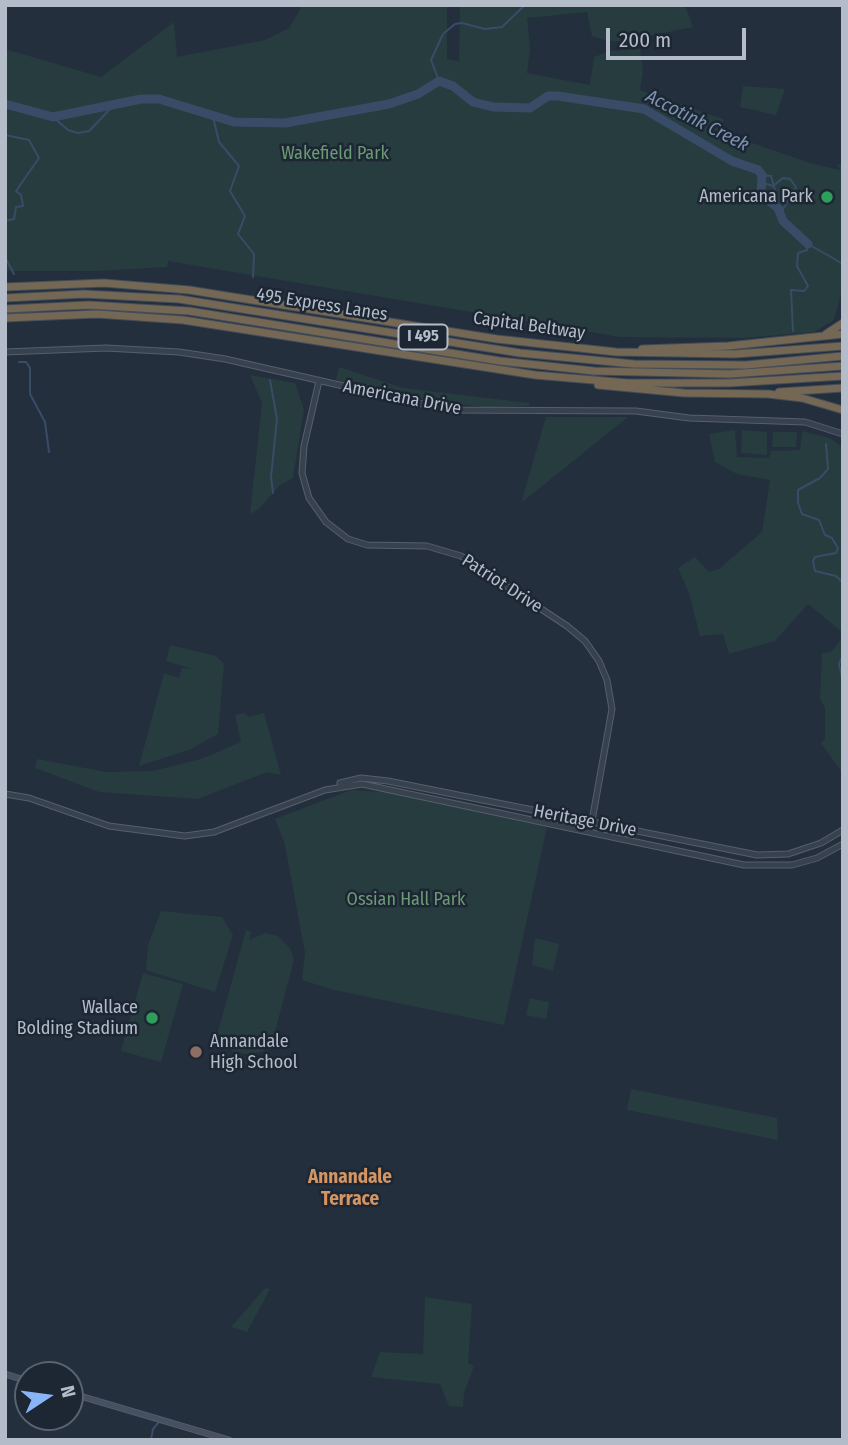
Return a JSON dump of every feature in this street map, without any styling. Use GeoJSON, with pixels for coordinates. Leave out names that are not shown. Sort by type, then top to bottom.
{"type":"FeatureCollection","features":[{"type":"Feature","properties":{"kind":"highway","name":"Capital Beltway"},"geometry":{"type":"LineString","coordinates":[[5,287],[104,283],[178,288],[592,351],[735,354],[843,346]]}},
{"type":"Feature","properties":{"kind":"highway","name":"495 Express Lanes"},"geometry":{"type":"LineString","coordinates":[[5,298],[84,294],[179,299],[520,353],[634,364],[734,365],[843,356]]}},
{"type":"Feature","properties":{"kind":"highway","name":"495 Express Lanes"},"geometry":{"type":"LineString","coordinates":[[5,309],[89,305],[189,311],[471,357],[594,371],[730,374],[843,366]]}},
{"type":"Feature","properties":{"kind":"highway","name":"I 495"},"geometry":{"type":"LineString","coordinates":[[5,318],[97,314],[183,320],[535,374],[628,383],[696,384],[843,376]]}},
{"type":"Feature","properties":{"kind":"highway"},"geometry":{"type":"LineString","coordinates":[[786,341],[819,336],[843,323]]}},
{"type":"Feature","properties":{"kind":"highway"},"geometry":{"type":"LineString","coordinates":[[592,351],[786,341],[843,334]]}},
{"type":"Feature","properties":{"kind":"highway"},"geometry":{"type":"LineString","coordinates":[[535,374],[656,391],[768,394],[843,388]]}},
{"type":"Feature","properties":{"kind":"highway"},"geometry":{"type":"LineString","coordinates":[[768,394],[815,401],[843,410]]}},
{"type":"Feature","properties":{"kind":"main road"},"geometry":{"type":"LineString","coordinates":[[84,1397],[229,1440]]}},
{"type":"Feature","properties":{"kind":"street","name":"Americana Drive"},"geometry":{"type":"LineString","coordinates":[[5,352],[106,348],[167,350],[225,359],[449,410],[636,411],[689,418],[805,422],[843,435]]}},
{"type":"Feature","properties":{"kind":"street","name":"Patriot Drive"},"geometry":{"type":"LineString","coordinates":[[319,382],[304,446],[302,473],[309,498],[326,522],[348,539],[367,545],[427,546],[461,556],[567,626],[586,641],[599,661],[607,680],[612,709],[590,832]]}},
{"type":"Feature","properties":{"kind":"street","name":"Heritage Drive"},"geometry":{"type":"LineString","coordinates":[[5,794],[29,798],[109,826],[185,836],[214,832],[361,778],[726,861],[771,867],[817,858],[843,844]]}},
{"type":"Feature","properties":{"kind":"street","name":"Heritage Drive"},"geometry":{"type":"LineString","coordinates":[[424,793],[770,856],[812,847],[843,831]]}},
{"type":"Feature","properties":{"kind":"green space","name":"Wakefield Park"},"geometry":{"type":"Polygon","coordinates":[[[303,5],[447,5],[447,59],[459,61],[460,5],[685,5],[693,27],[625,41],[608,41],[592,36],[587,12],[527,18],[530,49],[527,73],[590,85],[594,57],[610,51],[640,49],[643,70],[640,90],[723,119],[723,130],[732,136],[813,164],[840,170],[837,164],[843,166],[843,286],[834,320],[814,332],[742,338],[620,337],[168,261],[167,267],[99,271],[5,271],[5,49],[101,77],[174,22],[177,57],[265,40],[289,28],[303,5]]]}},
{"type":"Feature","properties":{"kind":"green space"},"geometry":{"type":"Polygon","coordinates":[[[743,86],[785,89],[776,115],[740,107],[743,86]]]}},
{"type":"Feature","properties":{"kind":"green space"},"geometry":{"type":"Polygon","coordinates":[[[339,367],[403,388],[529,403],[529,406],[484,407],[402,397],[336,380],[339,367]]]}},
{"type":"Feature","properties":{"kind":"green space"},"geometry":{"type":"Polygon","coordinates":[[[250,375],[295,383],[304,410],[293,478],[279,486],[260,508],[250,514],[262,403],[250,375]]]}},
{"type":"Feature","properties":{"kind":"green space"},"geometry":{"type":"Polygon","coordinates":[[[546,417],[628,417],[521,503],[546,417]]]}},
{"type":"Feature","properties":{"kind":"green space"},"geometry":{"type":"Polygon","coordinates":[[[735,430],[737,457],[769,458],[771,451],[800,450],[802,431],[830,438],[843,448],[843,633],[808,604],[775,641],[729,654],[723,634],[700,636],[689,593],[678,568],[695,557],[709,572],[719,569],[762,532],[770,480],[737,474],[715,462],[709,434],[735,430]]]}},
{"type":"Feature","properties":{"kind":"green space"},"geometry":{"type":"Polygon","coordinates":[[[742,430],[767,432],[767,455],[741,453],[742,430]]]}},
{"type":"Feature","properties":{"kind":"green space"},"geometry":{"type":"Polygon","coordinates":[[[773,432],[797,432],[796,447],[772,447],[773,432]]]}},
{"type":"Feature","properties":{"kind":"green space"},"geometry":{"type":"Polygon","coordinates":[[[843,637],[843,774],[821,743],[825,739],[825,708],[820,699],[822,653],[831,652],[843,637]]]}},
{"type":"Feature","properties":{"kind":"green space"},"geometry":{"type":"Polygon","coordinates":[[[170,645],[216,656],[224,664],[218,734],[191,749],[139,766],[164,673],[179,678],[182,668],[192,669],[166,661],[170,645]]]}},
{"type":"Feature","properties":{"kind":"green space"},"geometry":{"type":"Polygon","coordinates":[[[244,713],[249,717],[264,713],[281,775],[267,772],[198,799],[99,792],[35,768],[37,759],[106,772],[153,771],[201,759],[241,742],[235,715],[244,713]]]}},
{"type":"Feature","properties":{"kind":"green space","name":"Ossian Hall Park"},"geometry":{"type":"Polygon","coordinates":[[[351,790],[386,792],[547,827],[504,1025],[334,990],[302,980],[305,953],[285,845],[275,819],[351,790]]]}},
{"type":"Feature","properties":{"kind":"green space"},"geometry":{"type":"Polygon","coordinates":[[[161,911],[222,917],[233,935],[215,992],[146,970],[148,945],[161,911]]]}},
{"type":"Feature","properties":{"kind":"green space"},"geometry":{"type":"Polygon","coordinates":[[[246,930],[251,932],[249,940],[265,933],[278,936],[290,948],[294,960],[273,1039],[264,1051],[250,1055],[233,1051],[222,1038],[219,1047],[214,1046],[246,930]]]}},
{"type":"Feature","properties":{"kind":"green space"},"geometry":{"type":"Polygon","coordinates":[[[535,938],[559,944],[553,971],[532,965],[535,938]]]}},
{"type":"Feature","properties":{"kind":"green space","name":"Wallace Bolding Stadium"},"geometry":{"type":"Polygon","coordinates":[[[143,973],[183,984],[161,1062],[121,1051],[143,973]]]}},
{"type":"Feature","properties":{"kind":"green space"},"geometry":{"type":"Polygon","coordinates":[[[530,998],[549,1002],[546,1019],[526,1015],[530,998]]]}},
{"type":"Feature","properties":{"kind":"green space"},"geometry":{"type":"Polygon","coordinates":[[[631,1089],[777,1118],[778,1140],[627,1110],[631,1089]]]}},
{"type":"Feature","properties":{"kind":"green space"},"geometry":{"type":"Polygon","coordinates":[[[265,1288],[270,1289],[247,1332],[231,1327],[265,1288]]]}},
{"type":"Feature","properties":{"kind":"green space"},"geometry":{"type":"Polygon","coordinates":[[[425,1297],[472,1304],[468,1363],[474,1366],[464,1393],[463,1407],[449,1406],[440,1384],[371,1377],[380,1352],[423,1354],[425,1297]]]}},
{"type":"Feature","properties":{"kind":"waterway"},"geometry":{"type":"LineString","coordinates":[[439,81],[431,60],[443,34],[455,24],[462,23],[485,29],[502,27],[525,5]]}},
{"type":"Feature","properties":{"kind":"waterway"},"geometry":{"type":"LineString","coordinates":[[585,5],[625,5]]}},
{"type":"Feature","properties":{"kind":"waterway","name":"Accotink Creek"},"geometry":{"type":"LineString","coordinates":[[5,104],[53,117],[141,99],[159,99],[234,122],[285,123],[389,104],[418,94],[439,81],[453,86],[473,102],[493,107],[530,108],[548,96],[558,96],[644,109],[732,161],[758,170],[762,175],[761,194],[778,208],[783,221],[808,244]]}},
{"type":"Feature","properties":{"kind":"waterway"},"geometry":{"type":"LineString","coordinates":[[53,117],[68,130],[78,133],[89,131],[113,106]]}},
{"type":"Feature","properties":{"kind":"waterway"},"geometry":{"type":"LineString","coordinates":[[213,117],[219,142],[239,166],[230,191],[245,216],[238,234],[254,254],[253,277]]}},
{"type":"Feature","properties":{"kind":"waterway"},"geometry":{"type":"LineString","coordinates":[[5,135],[29,140],[39,158],[16,191],[21,195],[23,206],[16,207],[14,219],[5,221]]}},
{"type":"Feature","properties":{"kind":"waterway","name":"Accotink Creek"},"geometry":{"type":"LineString","coordinates":[[762,175],[771,176],[778,201],[776,206]]}},
{"type":"Feature","properties":{"kind":"waterway","name":"Accotink Creek"},"geometry":{"type":"LineString","coordinates":[[761,182],[773,186],[783,178],[790,179],[796,187],[780,214]]}},
{"type":"Feature","properties":{"kind":"waterway"},"geometry":{"type":"LineString","coordinates":[[793,331],[791,290],[804,291],[808,286],[797,266],[798,253],[807,250],[808,244],[843,264]]}},
{"type":"Feature","properties":{"kind":"waterway"},"geometry":{"type":"LineString","coordinates":[[5,257],[14,274]]}},
{"type":"Feature","properties":{"kind":"waterway"},"geometry":{"type":"LineString","coordinates":[[19,362],[26,362],[30,368],[30,394],[45,422],[49,452]]}},
{"type":"Feature","properties":{"kind":"waterway"},"geometry":{"type":"LineString","coordinates":[[270,380],[277,419],[271,477],[273,493]]}},
{"type":"Feature","properties":{"kind":"waterway"},"geometry":{"type":"LineString","coordinates":[[826,444],[828,469],[820,478],[798,490],[798,503],[802,514],[819,520],[825,535],[832,538],[838,548],[836,553],[815,557],[815,571],[836,576],[843,583]]}},
{"type":"Feature","properties":{"kind":"waterway"},"geometry":{"type":"LineString","coordinates":[[843,655],[839,664],[843,681]]}},
{"type":"Feature","properties":{"kind":"waterway"},"geometry":{"type":"LineString","coordinates":[[151,1440],[153,1429],[159,1422]]}},
{"type":"Feature","properties":{"kind":"place","name":"Americana Park"},"geometry":{"type":"Point","coordinates":[827,197]}},
{"type":"Feature","properties":{"kind":"place","name":"Wallace Bolding Stadium"},"geometry":{"type":"Point","coordinates":[152,1018]}},
{"type":"Feature","properties":{"kind":"place","name":"Annandale High School"},"geometry":{"type":"Point","coordinates":[196,1052]}},
{"type":"Feature","properties":{"kind":"district","name":"Annandale Terrace"},"geometry":{"type":"Point","coordinates":[350,1189]}}]}
